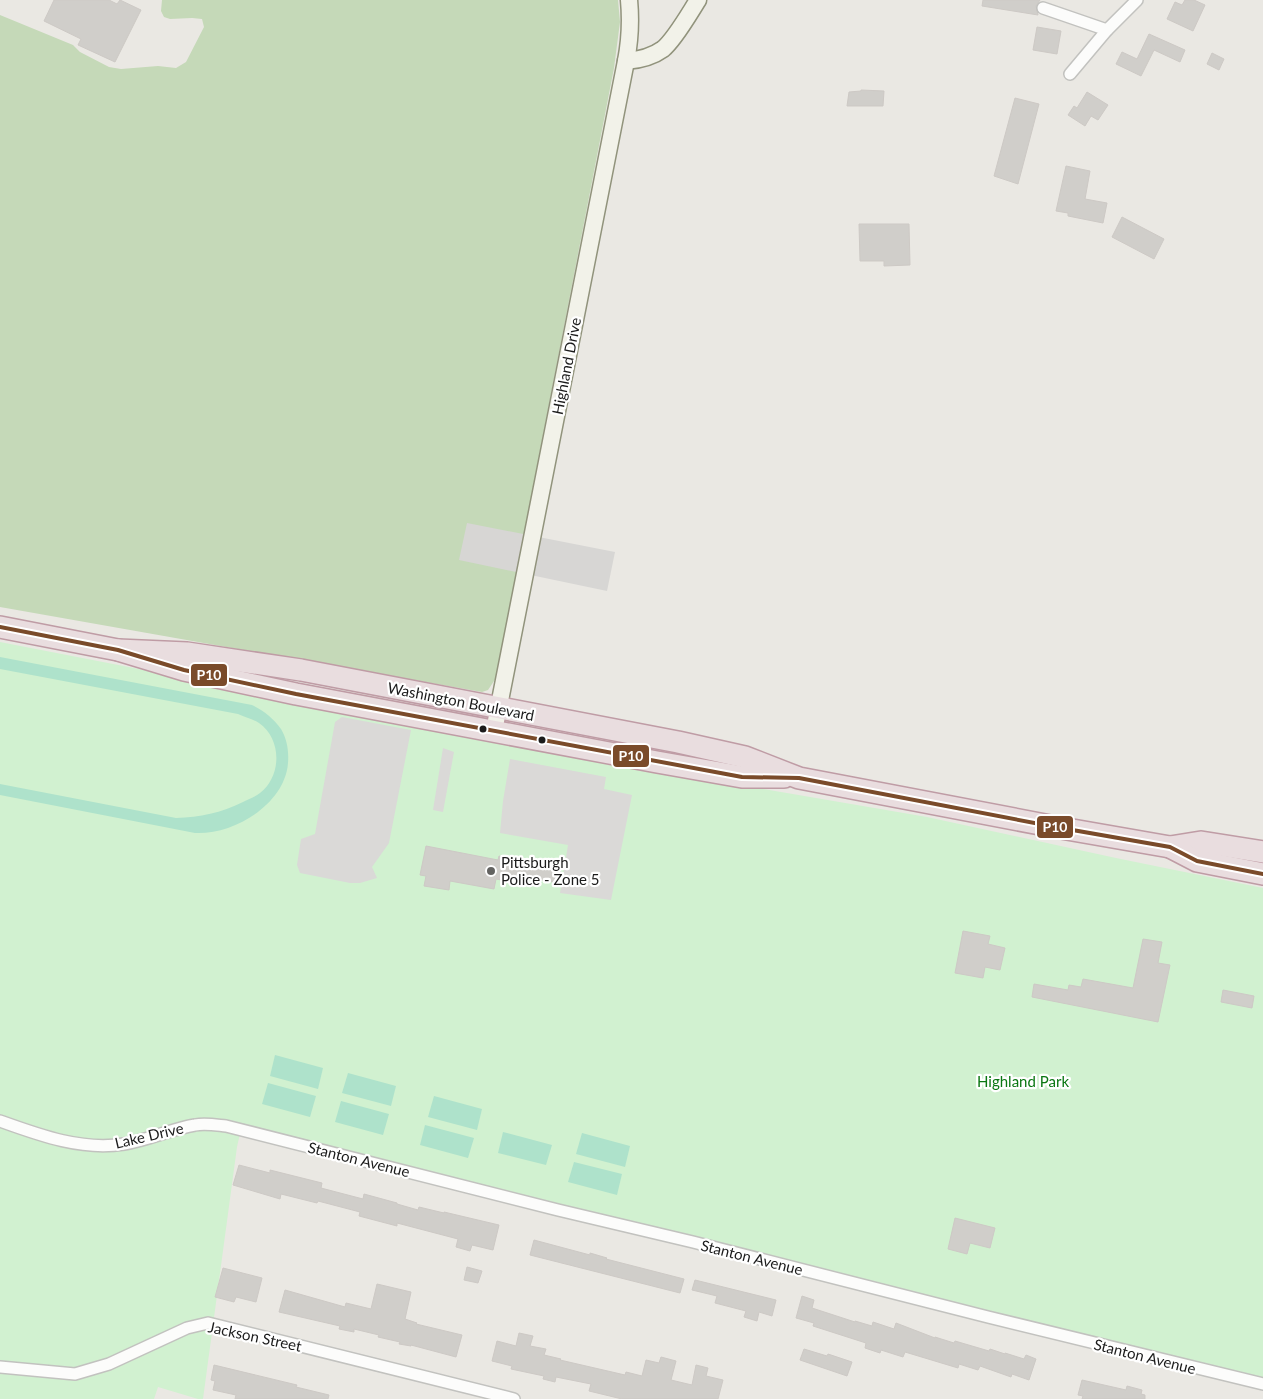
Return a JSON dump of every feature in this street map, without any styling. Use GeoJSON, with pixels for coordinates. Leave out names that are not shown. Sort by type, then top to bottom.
{"type":"FeatureCollection","features":[{"type":"Feature","properties":{"kind":"highway","name":"Washington Boulevard"},"geometry":{"type":"LineString","coordinates":[[0,627],[118,650],[184,670],[296,694],[657,762],[742,776],[799,778],[1051,826],[1170,846],[1201,842],[1263,852]]}},
{"type":"Feature","properties":{"kind":"highway","name":"Washington Boulevard"},"geometry":{"type":"LineString","coordinates":[[118,650],[196,654],[301,670],[678,742],[745,757],[799,778]]}},
{"type":"Feature","properties":{"kind":"highway","name":"Washington Boulevard"},"geometry":{"type":"LineString","coordinates":[[1170,846],[1197,861],[1263,874]]}},
{"type":"Feature","properties":{"kind":"street","name":"Highland Drive"},"geometry":{"type":"LineString","coordinates":[[494,731],[626,61],[631,22],[629,0]]}},
{"type":"Feature","properties":{"kind":"street"},"geometry":{"type":"LineString","coordinates":[[626,61],[641,59],[665,48],[698,0]]}},
{"type":"Feature","properties":{"kind":"street"},"geometry":{"type":"LineString","coordinates":[[1070,74],[1107,30],[1137,0]]}},
{"type":"Feature","properties":{"kind":"street"},"geometry":{"type":"LineString","coordinates":[[1043,8],[1107,30]]}},
{"type":"Feature","properties":{"kind":"street","name":"Lake Drive"},"geometry":{"type":"LineString","coordinates":[[0,1120],[56,1139],[105,1145],[140,1141],[196,1125],[213,1124],[241,1129]]}},
{"type":"Feature","properties":{"kind":"street","name":"Stanton Avenue"},"geometry":{"type":"LineString","coordinates":[[241,1129],[997,1320],[1263,1384]]}},
{"type":"Feature","properties":{"kind":"street","name":"Jackson Street"},"geometry":{"type":"LineString","coordinates":[[0,1367],[75,1374],[109,1364],[187,1328],[208,1322],[514,1399]]}},
{"type":"Feature","properties":{"kind":"green space"},"geometry":{"type":"Polygon","coordinates":[[[162,0],[618,0],[620,22],[614,68],[496,678],[488,690],[482,692],[0,607],[0,15],[73,45],[80,52],[109,67],[121,69],[158,66],[176,68],[186,62],[204,27],[202,19],[170,19],[164,17],[161,11],[162,0]]]}},
{"type":"Feature","properties":{"kind":"green space","name":"Highland Park"},"geometry":{"type":"Polygon","coordinates":[[[0,642],[710,780],[927,817],[1263,888],[1263,1384],[241,1129],[203,1399],[158,1387],[154,1399],[0,1399],[0,642]]]}},
{"type":"Feature","properties":{"kind":"green space"},"geometry":{"type":"Polygon","coordinates":[[[0,657],[252,705],[271,718],[283,733],[288,754],[285,778],[278,792],[268,804],[241,823],[226,829],[195,833],[0,795],[0,784],[176,818],[194,817],[227,809],[258,794],[267,786],[272,777],[276,758],[272,738],[267,730],[259,723],[238,714],[0,669],[0,657]]]}},
{"type":"Feature","properties":{"kind":"green space"},"geometry":{"type":"Polygon","coordinates":[[[275,1055],[323,1068],[318,1089],[270,1076],[275,1055]]]}},
{"type":"Feature","properties":{"kind":"green space"},"geometry":{"type":"Polygon","coordinates":[[[348,1073],[396,1086],[391,1106],[342,1093],[348,1073]]]}},
{"type":"Feature","properties":{"kind":"green space"},"geometry":{"type":"Polygon","coordinates":[[[268,1083],[316,1096],[310,1117],[262,1104],[268,1083]]]}},
{"type":"Feature","properties":{"kind":"green space"},"geometry":{"type":"Polygon","coordinates":[[[434,1096],[482,1109],[477,1130],[428,1117],[434,1096]]]}},
{"type":"Feature","properties":{"kind":"green space"},"geometry":{"type":"Polygon","coordinates":[[[341,1101],[389,1114],[383,1135],[335,1122],[341,1101]]]}},
{"type":"Feature","properties":{"kind":"green space"},"geometry":{"type":"Polygon","coordinates":[[[425,1125],[474,1138],[468,1158],[420,1145],[425,1125]]]}},
{"type":"Feature","properties":{"kind":"green space"},"geometry":{"type":"Polygon","coordinates":[[[503,1132],[552,1145],[546,1165],[498,1153],[503,1132]]]}},
{"type":"Feature","properties":{"kind":"green space"},"geometry":{"type":"Polygon","coordinates":[[[582,1133],[630,1146],[625,1167],[576,1154],[582,1133]]]}},
{"type":"Feature","properties":{"kind":"green space"},"geometry":{"type":"Polygon","coordinates":[[[574,1162],[622,1174],[617,1195],[568,1182],[574,1162]]]}},
{"type":"Feature","properties":{"kind":"shaded area"},"geometry":{"type":"Polygon","coordinates":[[[342,717],[411,730],[389,843],[372,867],[377,878],[360,883],[350,883],[300,873],[297,865],[301,839],[315,834],[335,722],[342,717]]]}},
{"type":"Feature","properties":{"kind":"shaded area"},"geometry":{"type":"Polygon","coordinates":[[[443,748],[454,752],[443,812],[433,810],[443,748]]]}},
{"type":"Feature","properties":{"kind":"shaded area"},"geometry":{"type":"Polygon","coordinates":[[[510,759],[606,777],[604,789],[632,795],[611,900],[560,893],[568,845],[500,833],[510,759]]]}},
{"type":"Feature","properties":{"kind":"pier"},"geometry":{"type":"Polygon","coordinates":[[[467,523],[615,552],[607,591],[459,560],[467,523]]]}},
{"type":"Feature","properties":{"kind":"building"},"geometry":{"type":"Polygon","coordinates":[[[54,0],[109,0],[117,4],[120,0],[141,10],[115,62],[78,45],[81,39],[44,21],[54,0]]]}},
{"type":"Feature","properties":{"kind":"building"},"geometry":{"type":"Polygon","coordinates":[[[983,0],[1040,0],[1036,6],[1038,15],[982,6],[983,0]]]}},
{"type":"Feature","properties":{"kind":"building"},"geometry":{"type":"Polygon","coordinates":[[[1185,0],[1194,0],[1205,5],[1193,31],[1167,19],[1175,2],[1182,5],[1185,0]]]}},
{"type":"Feature","properties":{"kind":"building"},"geometry":{"type":"Polygon","coordinates":[[[1037,27],[1061,31],[1057,54],[1033,50],[1037,27]]]}},
{"type":"Feature","properties":{"kind":"building"},"geometry":{"type":"Polygon","coordinates":[[[1149,34],[1185,50],[1180,62],[1154,50],[1141,76],[1116,64],[1122,52],[1137,59],[1149,34]]]}},
{"type":"Feature","properties":{"kind":"building"},"geometry":{"type":"Polygon","coordinates":[[[1212,53],[1224,59],[1219,70],[1207,64],[1212,53]]]}},
{"type":"Feature","properties":{"kind":"building"},"geometry":{"type":"Polygon","coordinates":[[[861,90],[884,91],[883,106],[847,106],[849,92],[861,90]]]}},
{"type":"Feature","properties":{"kind":"building"},"geometry":{"type":"Polygon","coordinates":[[[1087,92],[1108,105],[1098,120],[1091,116],[1085,126],[1068,115],[1074,106],[1077,108],[1087,92]]]}},
{"type":"Feature","properties":{"kind":"building"},"geometry":{"type":"Polygon","coordinates":[[[1015,98],[1039,104],[1018,184],[994,176],[1015,98]]]}},
{"type":"Feature","properties":{"kind":"building"},"geometry":{"type":"Polygon","coordinates":[[[1066,166],[1090,171],[1085,199],[1107,203],[1103,223],[1068,216],[1068,213],[1056,211],[1066,166]]]}},
{"type":"Feature","properties":{"kind":"building"},"geometry":{"type":"Polygon","coordinates":[[[1122,217],[1164,239],[1154,259],[1112,237],[1122,217]]]}},
{"type":"Feature","properties":{"kind":"building"},"geometry":{"type":"Polygon","coordinates":[[[859,224],[909,224],[910,265],[884,266],[884,261],[860,261],[859,224]]]}},
{"type":"Feature","properties":{"kind":"building","name":"Pittsburgh Police - Zone 5"},"geometry":{"type":"Polygon","coordinates":[[[426,846],[498,860],[499,856],[561,868],[558,883],[526,877],[524,884],[496,879],[494,889],[450,881],[449,890],[424,886],[426,876],[420,875],[426,846]]]}},
{"type":"Feature","properties":{"kind":"building"},"geometry":{"type":"Polygon","coordinates":[[[963,931],[990,936],[988,944],[1005,948],[1000,970],[985,967],[983,978],[955,973],[963,931]]]}},
{"type":"Feature","properties":{"kind":"building"},"geometry":{"type":"Polygon","coordinates":[[[1143,939],[1162,942],[1158,963],[1170,965],[1158,1022],[1032,997],[1034,984],[1068,990],[1069,985],[1081,987],[1083,979],[1133,988],[1143,939]]]}},
{"type":"Feature","properties":{"kind":"building"},"geometry":{"type":"Polygon","coordinates":[[[1223,990],[1254,996],[1252,1008],[1221,1002],[1223,990]]]}},
{"type":"Feature","properties":{"kind":"building"},"geometry":{"type":"Polygon","coordinates":[[[239,1165],[270,1173],[270,1170],[322,1183],[321,1188],[363,1199],[364,1194],[418,1210],[419,1207],[499,1225],[493,1250],[472,1245],[470,1251],[456,1247],[458,1239],[397,1223],[397,1226],[359,1216],[360,1212],[318,1201],[317,1203],[281,1194],[280,1199],[233,1185],[239,1165]]]}},
{"type":"Feature","properties":{"kind":"building"},"geometry":{"type":"Polygon","coordinates":[[[955,1218],[995,1228],[990,1248],[970,1243],[967,1254],[948,1249],[955,1218]]]}},
{"type":"Feature","properties":{"kind":"building"},"geometry":{"type":"Polygon","coordinates":[[[534,1240],[590,1255],[590,1253],[606,1259],[684,1279],[680,1293],[530,1255],[534,1240]]]}},
{"type":"Feature","properties":{"kind":"building"},"geometry":{"type":"Polygon","coordinates":[[[467,1267],[482,1271],[478,1283],[464,1280],[467,1267]]]}},
{"type":"Feature","properties":{"kind":"building"},"geometry":{"type":"Polygon","coordinates":[[[223,1268],[262,1278],[256,1302],[236,1297],[234,1302],[215,1297],[223,1268]]]}},
{"type":"Feature","properties":{"kind":"building"},"geometry":{"type":"Polygon","coordinates":[[[695,1280],[776,1300],[772,1316],[759,1312],[757,1321],[744,1317],[746,1311],[715,1303],[717,1296],[692,1290],[695,1280]]]}},
{"type":"Feature","properties":{"kind":"building"},"geometry":{"type":"Polygon","coordinates":[[[377,1284],[411,1292],[405,1319],[416,1324],[462,1335],[456,1357],[411,1345],[399,1344],[400,1342],[378,1337],[379,1335],[354,1329],[354,1332],[339,1329],[340,1326],[279,1312],[285,1290],[345,1307],[346,1303],[371,1309],[377,1284]]]}},
{"type":"Feature","properties":{"kind":"building"},"geometry":{"type":"Polygon","coordinates":[[[802,1296],[814,1300],[812,1308],[855,1322],[872,1326],[873,1322],[894,1329],[896,1323],[954,1343],[955,1341],[989,1351],[990,1349],[1024,1359],[1026,1355],[1036,1359],[1029,1380],[1012,1374],[1011,1377],[980,1366],[978,1370],[959,1364],[958,1368],[905,1352],[903,1357],[881,1350],[880,1353],[865,1348],[866,1343],[813,1326],[814,1323],[796,1318],[802,1296]]]}},
{"type":"Feature","properties":{"kind":"building"},"geometry":{"type":"Polygon","coordinates":[[[519,1333],[533,1336],[530,1346],[546,1349],[544,1355],[625,1375],[626,1372],[642,1376],[646,1360],[659,1363],[661,1357],[676,1361],[671,1380],[692,1385],[696,1365],[708,1368],[706,1376],[723,1380],[718,1399],[622,1399],[589,1391],[591,1384],[556,1377],[555,1382],[543,1379],[544,1376],[511,1369],[512,1366],[492,1361],[497,1341],[516,1346],[519,1333]]]}},
{"type":"Feature","properties":{"kind":"building"},"geometry":{"type":"Polygon","coordinates":[[[804,1349],[852,1362],[847,1376],[800,1360],[804,1349]]]}},
{"type":"Feature","properties":{"kind":"building"},"geometry":{"type":"Polygon","coordinates":[[[214,1365],[297,1385],[296,1387],[329,1395],[328,1399],[235,1399],[236,1395],[213,1390],[215,1381],[211,1380],[214,1365]]]}},
{"type":"Feature","properties":{"kind":"building"},"geometry":{"type":"Polygon","coordinates":[[[1082,1380],[1126,1390],[1127,1386],[1142,1390],[1141,1394],[1145,1395],[1145,1399],[1082,1399],[1083,1396],[1078,1395],[1082,1380]]]}},
{"type":"Feature","properties":{"kind":"transit line","name":"P10"},"geometry":{"type":"LineString","coordinates":[[0,627],[118,650],[184,670],[296,694],[742,777],[799,778],[1170,847],[1197,861],[1263,874]]}},
{"type":"Feature","properties":{"kind":"place","name":"Pittsburgh Police - Zone 5"},"geometry":{"type":"Point","coordinates":[491,871]}}]}
